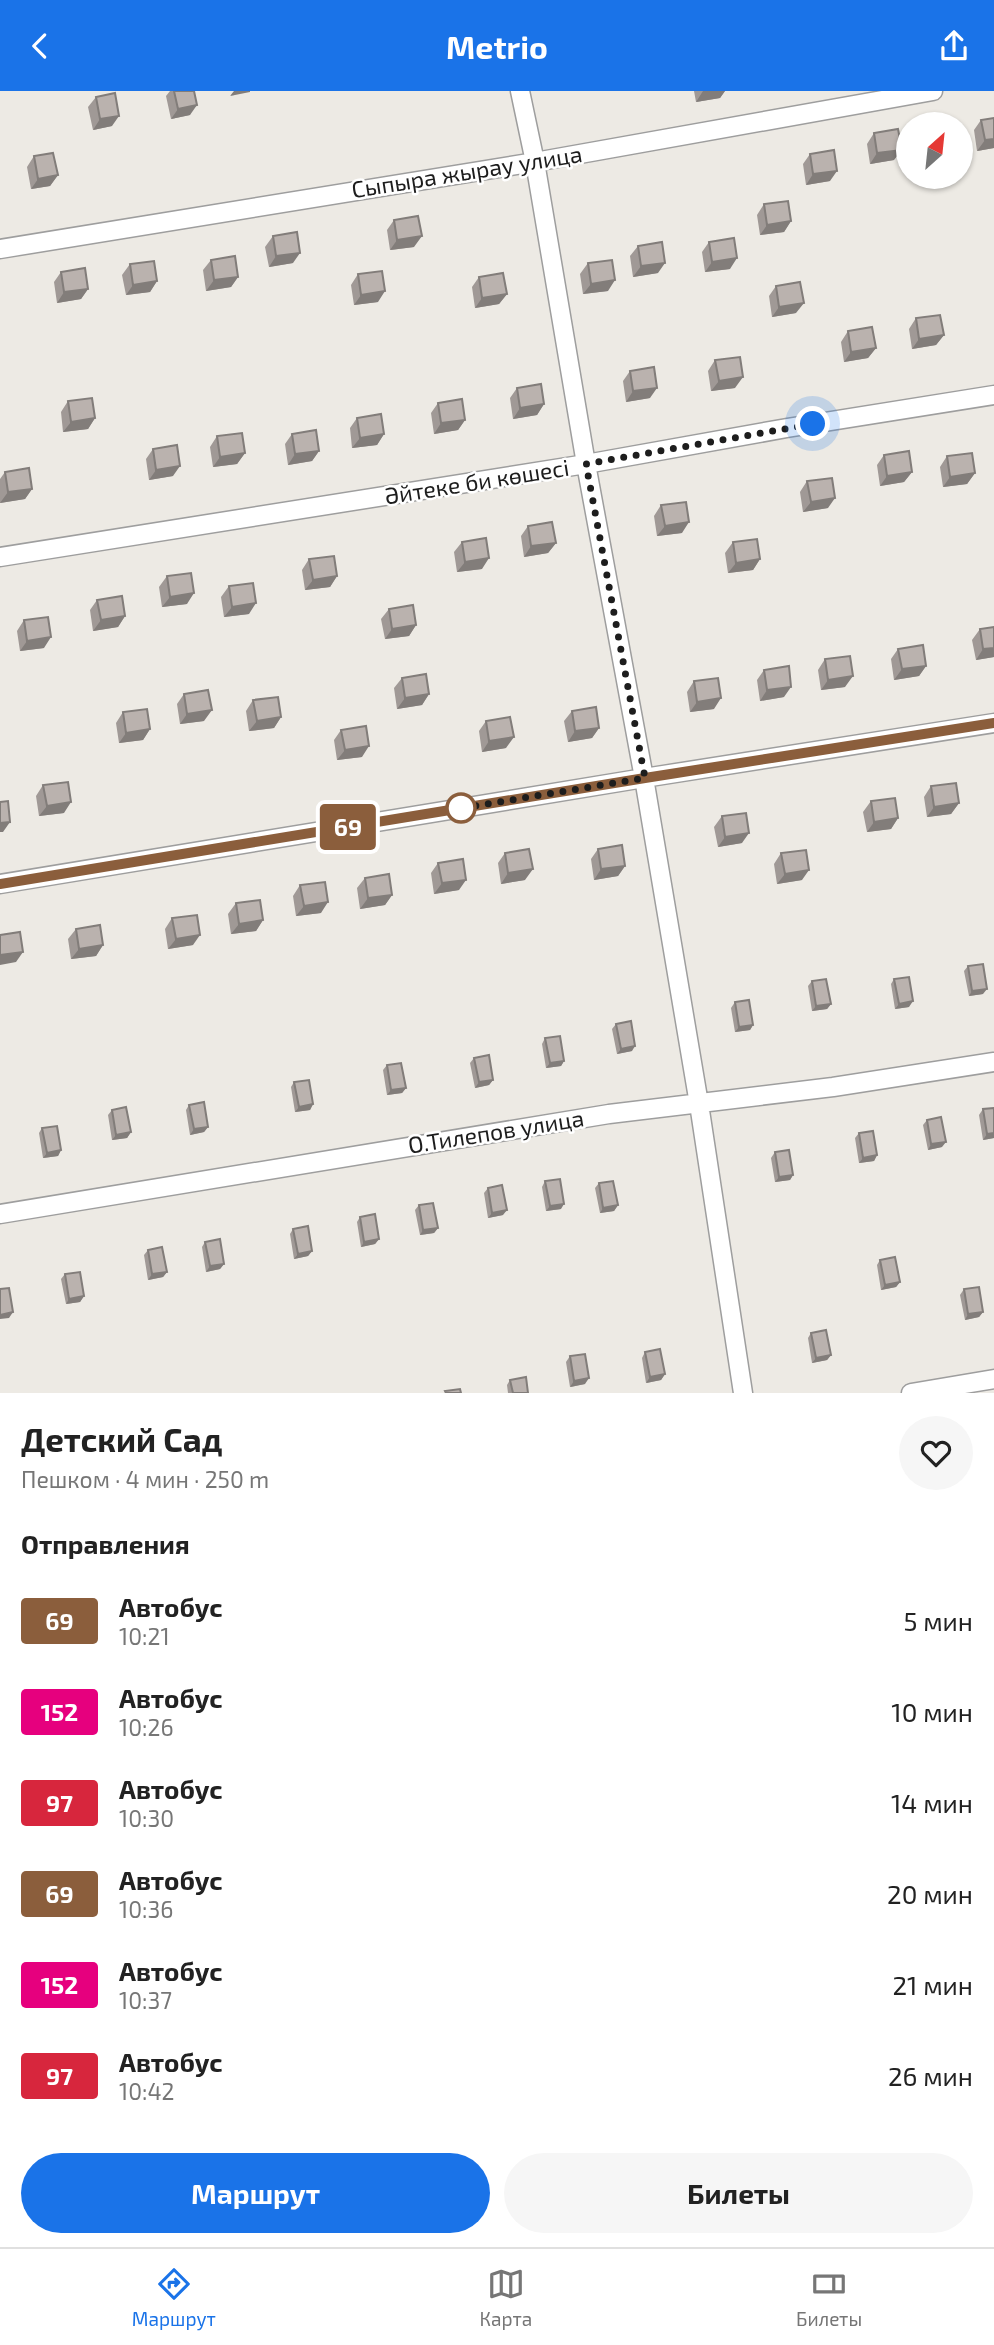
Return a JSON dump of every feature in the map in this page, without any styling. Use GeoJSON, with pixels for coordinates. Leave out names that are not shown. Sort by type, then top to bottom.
{"type":"FeatureCollection","features":[{"type":"Feature","properties":{"kind":"street"},"geometry":{"type":"LineString","coordinates":[[520,91],[645,778],[743,1393]]}},
{"type":"Feature","properties":{"kind":"street","name":"Сыпыра жырау улица"},"geometry":{"type":"LineString","coordinates":[[0,249],[535,162],[933,91]]}},
{"type":"Feature","properties":{"kind":"street","name":"Әйтеке би көшесі"},"geometry":{"type":"LineString","coordinates":[[0,557],[586,464],[994,395]]}},
{"type":"Feature","properties":{"kind":"street"},"geometry":{"type":"LineString","coordinates":[[0,884],[994,723]]}},
{"type":"Feature","properties":{"kind":"street","name":"О.Тилепов улица"},"geometry":{"type":"LineString","coordinates":[[0,1214],[596,1116],[833,1087],[994,1062]]}},
{"type":"Feature","properties":{"kind":"street"},"geometry":{"type":"LineString","coordinates":[[911,1393],[994,1379]]}},
{"type":"Feature","properties":{"kind":"building"},"geometry":{"type":"Polygon","coordinates":[[[174,91],[194,91],[197,105],[178,109],[174,91]]]}},
{"type":"Feature","properties":{"kind":"building"},"geometry":{"type":"Polygon","coordinates":[[[115,93],[119,116],[100,119],[96,97],[115,93]]]}},
{"type":"Feature","properties":{"kind":"building"},"geometry":{"type":"Polygon","coordinates":[[[994,118],[994,139],[985,140],[981,120],[994,118]]]}},
{"type":"Feature","properties":{"kind":"building"},"geometry":{"type":"Polygon","coordinates":[[[896,129],[896,151],[877,153],[874,133],[896,129]]]}},
{"type":"Feature","properties":{"kind":"building"},"geometry":{"type":"Polygon","coordinates":[[[834,150],[837,171],[813,174],[810,154],[834,150]]]}},
{"type":"Feature","properties":{"kind":"building"},"geometry":{"type":"Polygon","coordinates":[[[53,153],[58,175],[38,179],[34,156],[53,153]]]}},
{"type":"Feature","properties":{"kind":"building"},"geometry":{"type":"Polygon","coordinates":[[[788,201],[791,221],[767,225],[764,204],[788,201]]]}},
{"type":"Feature","properties":{"kind":"building"},"geometry":{"type":"Polygon","coordinates":[[[418,216],[422,236],[397,240],[394,220],[418,216]]]}},
{"type":"Feature","properties":{"kind":"building"},"geometry":{"type":"Polygon","coordinates":[[[297,232],[300,253],[276,256],[273,236],[297,232]]]}},
{"type":"Feature","properties":{"kind":"building"},"geometry":{"type":"Polygon","coordinates":[[[734,238],[737,258],[712,262],[709,242],[734,238]]]}},
{"type":"Feature","properties":{"kind":"building"},"geometry":{"type":"Polygon","coordinates":[[[662,242],[665,263],[641,266],[638,246],[662,242]]]}},
{"type":"Feature","properties":{"kind":"building"},"geometry":{"type":"Polygon","coordinates":[[[235,256],[238,277],[214,280],[211,260],[235,256]]]}},
{"type":"Feature","properties":{"kind":"building"},"geometry":{"type":"Polygon","coordinates":[[[612,260],[615,280],[591,284],[588,263],[612,260]]]}},
{"type":"Feature","properties":{"kind":"building"},"geometry":{"type":"Polygon","coordinates":[[[154,261],[157,281],[133,285],[130,264],[154,261]]]}},
{"type":"Feature","properties":{"kind":"building"},"geometry":{"type":"Polygon","coordinates":[[[85,268],[88,289],[64,292],[61,272],[85,268]]]}},
{"type":"Feature","properties":{"kind":"building"},"geometry":{"type":"Polygon","coordinates":[[[382,271],[385,291],[361,295],[358,274],[382,271]]]}},
{"type":"Feature","properties":{"kind":"building"},"geometry":{"type":"Polygon","coordinates":[[[503,273],[507,294],[482,298],[479,277],[503,273]]]}},
{"type":"Feature","properties":{"kind":"building"},"geometry":{"type":"Polygon","coordinates":[[[800,282],[804,303],[779,307],[776,286],[800,282]]]}},
{"type":"Feature","properties":{"kind":"building"},"geometry":{"type":"Polygon","coordinates":[[[940,315],[944,335],[919,339],[916,318],[940,315]]]}},
{"type":"Feature","properties":{"kind":"building"},"geometry":{"type":"Polygon","coordinates":[[[872,327],[876,348],[851,352],[848,331],[872,327]]]}},
{"type":"Feature","properties":{"kind":"building"},"geometry":{"type":"Polygon","coordinates":[[[740,357],[743,377],[719,381],[715,360],[740,357]]]}},
{"type":"Feature","properties":{"kind":"building"},"geometry":{"type":"Polygon","coordinates":[[[654,367],[657,388],[633,391],[630,371],[654,367]]]}},
{"type":"Feature","properties":{"kind":"building"},"geometry":{"type":"Polygon","coordinates":[[[541,384],[544,404],[520,408],[517,388],[541,384]]]}},
{"type":"Feature","properties":{"kind":"building"},"geometry":{"type":"Polygon","coordinates":[[[92,398],[95,418],[71,422],[68,401],[92,398]]]}},
{"type":"Feature","properties":{"kind":"building"},"geometry":{"type":"Polygon","coordinates":[[[462,399],[465,420],[441,423],[438,403],[462,399]]]}},
{"type":"Feature","properties":{"kind":"building"},"geometry":{"type":"Polygon","coordinates":[[[381,414],[384,434],[360,438],[357,418],[381,414]]]}},
{"type":"Feature","properties":{"kind":"building"},"geometry":{"type":"Polygon","coordinates":[[[316,430],[319,451],[295,454],[292,434],[316,430]]]}},
{"type":"Feature","properties":{"kind":"building"},"geometry":{"type":"Polygon","coordinates":[[[242,433],[245,453],[220,457],[217,436],[242,433]]]}},
{"type":"Feature","properties":{"kind":"building"},"geometry":{"type":"Polygon","coordinates":[[[177,445],[180,466],[156,470],[153,449],[177,445]]]}},
{"type":"Feature","properties":{"kind":"building"},"geometry":{"type":"Polygon","coordinates":[[[909,451],[912,472],[887,476],[884,455],[909,451]]]}},
{"type":"Feature","properties":{"kind":"building"},"geometry":{"type":"Polygon","coordinates":[[[972,453],[975,473],[950,477],[947,456],[972,453]]]}},
{"type":"Feature","properties":{"kind":"building"},"geometry":{"type":"Polygon","coordinates":[[[29,468],[32,489],[8,492],[5,472],[29,468]]]}},
{"type":"Feature","properties":{"kind":"building"},"geometry":{"type":"Polygon","coordinates":[[[832,478],[835,498],[811,502],[807,481],[832,478]]]}},
{"type":"Feature","properties":{"kind":"building"},"geometry":{"type":"Polygon","coordinates":[[[686,502],[689,522],[665,526],[661,505],[686,502]]]}},
{"type":"Feature","properties":{"kind":"building"},"geometry":{"type":"Polygon","coordinates":[[[552,522],[556,543],[531,546],[528,526],[552,522]]]}},
{"type":"Feature","properties":{"kind":"building"},"geometry":{"type":"Polygon","coordinates":[[[486,538],[489,558],[465,562],[462,542],[486,538]]]}},
{"type":"Feature","properties":{"kind":"building"},"geometry":{"type":"Polygon","coordinates":[[[757,539],[760,559],[736,563],[733,542],[757,539]]]}},
{"type":"Feature","properties":{"kind":"building"},"geometry":{"type":"Polygon","coordinates":[[[334,556],[337,576],[313,580],[309,559],[334,556]]]}},
{"type":"Feature","properties":{"kind":"building"},"geometry":{"type":"Polygon","coordinates":[[[191,573],[194,593],[170,597],[167,576],[191,573]]]}},
{"type":"Feature","properties":{"kind":"building"},"geometry":{"type":"Polygon","coordinates":[[[253,583],[256,603],[232,607],[229,586],[253,583]]]}},
{"type":"Feature","properties":{"kind":"building"},"geometry":{"type":"Polygon","coordinates":[[[122,596],[125,616],[101,620],[97,600],[122,596]]]}},
{"type":"Feature","properties":{"kind":"building"},"geometry":{"type":"Polygon","coordinates":[[[413,605],[416,625],[392,629],[389,609],[413,605]]]}},
{"type":"Feature","properties":{"kind":"building"},"geometry":{"type":"Polygon","coordinates":[[[48,617],[51,637],[27,641],[24,620],[48,617]]]}},
{"type":"Feature","properties":{"kind":"building"},"geometry":{"type":"Polygon","coordinates":[[[994,627],[994,648],[983,649],[980,629],[994,627]]]}},
{"type":"Feature","properties":{"kind":"building"},"geometry":{"type":"Polygon","coordinates":[[[923,645],[926,666],[902,669],[898,649],[923,645]]]}},
{"type":"Feature","properties":{"kind":"building"},"geometry":{"type":"Polygon","coordinates":[[[850,656],[853,676],[828,680],[825,659],[850,656]]]}},
{"type":"Feature","properties":{"kind":"building"},"geometry":{"type":"Polygon","coordinates":[[[789,666],[791,687],[767,690],[764,670],[789,666]]]}},
{"type":"Feature","properties":{"kind":"building"},"geometry":{"type":"Polygon","coordinates":[[[426,674],[429,694],[405,698],[402,678],[426,674]]]}},
{"type":"Feature","properties":{"kind":"building"},"geometry":{"type":"Polygon","coordinates":[[[718,678],[721,698],[697,702],[694,681],[718,678]]]}},
{"type":"Feature","properties":{"kind":"building"},"geometry":{"type":"Polygon","coordinates":[[[208,690],[212,710],[187,714],[184,694],[208,690]]]}},
{"type":"Feature","properties":{"kind":"building"},"geometry":{"type":"Polygon","coordinates":[[[278,697],[281,717],[257,721],[253,700],[278,697]]]}},
{"type":"Feature","properties":{"kind":"building"},"geometry":{"type":"Polygon","coordinates":[[[596,707],[599,728],[575,731],[572,711],[596,707]]]}},
{"type":"Feature","properties":{"kind":"building"},"geometry":{"type":"Polygon","coordinates":[[[147,709],[150,729],[126,733],[123,712],[147,709]]]}},
{"type":"Feature","properties":{"kind":"building"},"geometry":{"type":"Polygon","coordinates":[[[510,717],[514,737],[489,741],[486,721],[510,717]]]}},
{"type":"Feature","properties":{"kind":"building"},"geometry":{"type":"Polygon","coordinates":[[[366,726],[369,746],[345,750],[341,730],[366,726]]]}},
{"type":"Feature","properties":{"kind":"building"},"geometry":{"type":"Polygon","coordinates":[[[68,782],[71,802],[47,806],[43,785],[68,782]]]}},
{"type":"Feature","properties":{"kind":"building"},"geometry":{"type":"Polygon","coordinates":[[[956,783],[959,803],[934,807],[931,786],[956,783]]]}},
{"type":"Feature","properties":{"kind":"building"},"geometry":{"type":"Polygon","coordinates":[[[895,798],[898,818],[874,822],[871,801],[895,798]]]}},
{"type":"Feature","properties":{"kind":"building"},"geometry":{"type":"Polygon","coordinates":[[[8,801],[10,822],[0,823],[0,802],[8,801]]]}},
{"type":"Feature","properties":{"kind":"building"},"geometry":{"type":"Polygon","coordinates":[[[746,813],[749,833],[725,837],[722,816],[746,813]]]}},
{"type":"Feature","properties":{"kind":"building"},"geometry":{"type":"Polygon","coordinates":[[[622,845],[625,866],[601,869],[598,849],[622,845]]]}},
{"type":"Feature","properties":{"kind":"building"},"geometry":{"type":"Polygon","coordinates":[[[529,849],[533,869],[508,873],[505,853],[529,849]]]}},
{"type":"Feature","properties":{"kind":"building"},"geometry":{"type":"Polygon","coordinates":[[[806,850],[809,870],[785,874],[781,853],[806,850]]]}},
{"type":"Feature","properties":{"kind":"building"},"geometry":{"type":"Polygon","coordinates":[[[463,859],[466,880],[442,883],[438,863],[463,859]]]}},
{"type":"Feature","properties":{"kind":"building"},"geometry":{"type":"Polygon","coordinates":[[[389,874],[392,895],[368,898],[365,878],[389,874]]]}},
{"type":"Feature","properties":{"kind":"building"},"geometry":{"type":"Polygon","coordinates":[[[325,882],[328,902],[304,906],[300,885],[325,882]]]}},
{"type":"Feature","properties":{"kind":"building"},"geometry":{"type":"Polygon","coordinates":[[[260,900],[263,920],[239,924],[236,903],[260,900]]]}},
{"type":"Feature","properties":{"kind":"building"},"geometry":{"type":"Polygon","coordinates":[[[197,915],[200,935],[176,939],[172,918],[197,915]]]}},
{"type":"Feature","properties":{"kind":"building"},"geometry":{"type":"Polygon","coordinates":[[[100,925],[103,945],[79,949],[76,929],[100,925]]]}},
{"type":"Feature","properties":{"kind":"building"},"geometry":{"type":"Polygon","coordinates":[[[20,932],[23,952],[0,955],[0,935],[20,932]]]}},
{"type":"Feature","properties":{"kind":"building"},"geometry":{"type":"Polygon","coordinates":[[[983,964],[987,989],[972,991],[968,966],[983,964]]]}},
{"type":"Feature","properties":{"kind":"building"},"geometry":{"type":"Polygon","coordinates":[[[909,977],[913,1001],[899,1004],[894,979],[909,977]]]}},
{"type":"Feature","properties":{"kind":"building"},"geometry":{"type":"Polygon","coordinates":[[[826,979],[831,1004],[816,1006],[812,981],[826,979]]]}},
{"type":"Feature","properties":{"kind":"building"},"geometry":{"type":"Polygon","coordinates":[[[749,1000],[753,1025],[739,1027],[735,1002],[749,1000]]]}},
{"type":"Feature","properties":{"kind":"building"},"geometry":{"type":"Polygon","coordinates":[[[631,1021],[635,1046],[621,1049],[616,1024],[631,1021]]]}},
{"type":"Feature","properties":{"kind":"building"},"geometry":{"type":"Polygon","coordinates":[[[560,1036],[564,1061],[550,1063],[545,1038],[560,1036]]]}},
{"type":"Feature","properties":{"kind":"building"},"geometry":{"type":"Polygon","coordinates":[[[489,1055],[493,1080],[479,1082],[474,1058],[489,1055]]]}},
{"type":"Feature","properties":{"kind":"building"},"geometry":{"type":"Polygon","coordinates":[[[401,1063],[406,1088],[391,1090],[387,1065],[401,1063]]]}},
{"type":"Feature","properties":{"kind":"building"},"geometry":{"type":"Polygon","coordinates":[[[309,1080],[313,1104],[299,1107],[294,1082],[309,1080]]]}},
{"type":"Feature","properties":{"kind":"building"},"geometry":{"type":"Polygon","coordinates":[[[204,1102],[208,1127],[194,1129],[189,1105],[204,1102]]]}},
{"type":"Feature","properties":{"kind":"building"},"geometry":{"type":"Polygon","coordinates":[[[126,1107],[131,1132],[116,1135],[112,1110],[126,1107]]]}},
{"type":"Feature","properties":{"kind":"building"},"geometry":{"type":"Polygon","coordinates":[[[994,1108],[994,1133],[987,1134],[983,1109],[994,1108]]]}},
{"type":"Feature","properties":{"kind":"building"},"geometry":{"type":"Polygon","coordinates":[[[941,1117],[946,1142],[931,1144],[927,1120],[941,1117]]]}},
{"type":"Feature","properties":{"kind":"building"},"geometry":{"type":"Polygon","coordinates":[[[57,1126],[61,1150],[47,1153],[42,1128],[57,1126]]]}},
{"type":"Feature","properties":{"kind":"building"},"geometry":{"type":"Polygon","coordinates":[[[873,1131],[877,1155],[863,1158],[859,1133],[873,1131]]]}},
{"type":"Feature","properties":{"kind":"building"},"geometry":{"type":"Polygon","coordinates":[[[789,1150],[793,1175],[779,1177],[775,1152],[789,1150]]]}},
{"type":"Feature","properties":{"kind":"building"},"geometry":{"type":"Polygon","coordinates":[[[560,1179],[564,1204],[550,1206],[545,1181],[560,1179]]]}},
{"type":"Feature","properties":{"kind":"building"},"geometry":{"type":"Polygon","coordinates":[[[613,1181],[618,1205],[603,1208],[599,1183],[613,1181]]]}},
{"type":"Feature","properties":{"kind":"building"},"geometry":{"type":"Polygon","coordinates":[[[502,1185],[507,1210],[492,1213],[488,1188],[502,1185]]]}},
{"type":"Feature","properties":{"kind":"building"},"geometry":{"type":"Polygon","coordinates":[[[433,1203],[438,1228],[423,1230],[419,1205],[433,1203]]]}},
{"type":"Feature","properties":{"kind":"building"},"geometry":{"type":"Polygon","coordinates":[[[375,1214],[379,1239],[364,1242],[360,1217],[375,1214]]]}},
{"type":"Feature","properties":{"kind":"building"},"geometry":{"type":"Polygon","coordinates":[[[308,1226],[312,1251],[298,1254],[293,1229],[308,1226]]]}},
{"type":"Feature","properties":{"kind":"building"},"geometry":{"type":"Polygon","coordinates":[[[220,1239],[224,1264],[210,1266],[205,1242],[220,1239]]]}},
{"type":"Feature","properties":{"kind":"building"},"geometry":{"type":"Polygon","coordinates":[[[162,1247],[167,1272],[152,1274],[148,1250],[162,1247]]]}},
{"type":"Feature","properties":{"kind":"building"},"geometry":{"type":"Polygon","coordinates":[[[895,1257],[900,1282],[885,1285],[880,1260],[895,1257]]]}},
{"type":"Feature","properties":{"kind":"building"},"geometry":{"type":"Polygon","coordinates":[[[80,1272],[84,1296],[69,1299],[65,1274],[80,1272]]]}},
{"type":"Feature","properties":{"kind":"building"},"geometry":{"type":"Polygon","coordinates":[[[979,1287],[983,1312],[968,1314],[964,1289],[979,1287]]]}},
{"type":"Feature","properties":{"kind":"building"},"geometry":{"type":"Polygon","coordinates":[[[9,1288],[13,1312],[0,1315],[0,1289],[9,1288]]]}},
{"type":"Feature","properties":{"kind":"building"},"geometry":{"type":"Polygon","coordinates":[[[826,1330],[831,1355],[816,1358],[811,1333],[826,1330]]]}},
{"type":"Feature","properties":{"kind":"building"},"geometry":{"type":"Polygon","coordinates":[[[660,1349],[665,1374],[650,1377],[645,1352],[660,1349]]]}},
{"type":"Feature","properties":{"kind":"building"},"geometry":{"type":"Polygon","coordinates":[[[585,1354],[589,1378],[574,1381],[570,1356],[585,1354]]]}},
{"type":"Feature","properties":{"kind":"building"},"geometry":{"type":"Polygon","coordinates":[[[526,1377],[528,1393],[513,1393],[510,1380],[526,1377]]]}},
{"type":"Feature","properties":{"kind":"building"},"geometry":{"type":"Polygon","coordinates":[[[460,1389],[461,1393],[445,1391],[460,1389]]]}},
{"type":"Feature","properties":{"kind":"bus line","name":"69"},"geometry":{"type":"LineString","coordinates":[[0,884],[994,723]]}},
{"type":"Feature","properties":{"kind":"route"},"geometry":{"type":"LineString","coordinates":[[461,808],[456,809],[645,778],[586,464],[813,424]]}}]}
